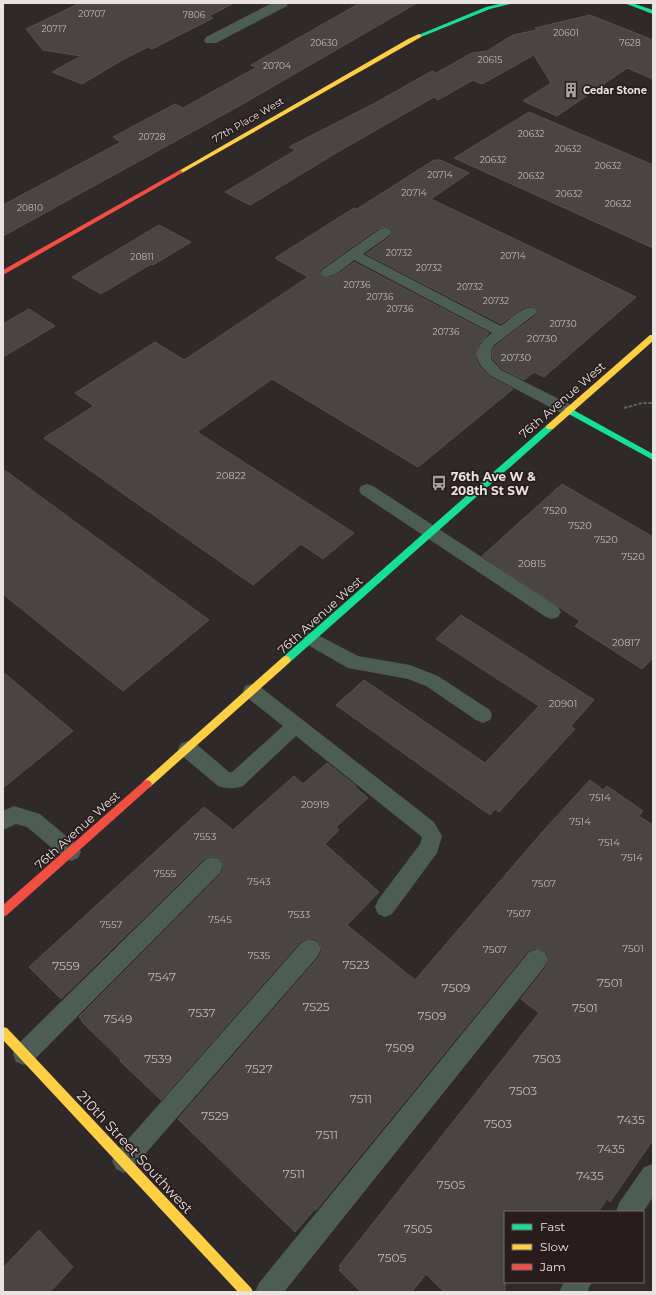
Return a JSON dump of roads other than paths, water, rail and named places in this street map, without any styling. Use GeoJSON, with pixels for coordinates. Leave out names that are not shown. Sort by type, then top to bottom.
{"type":"FeatureCollection","features":[{"type":"Feature","properties":{"kind":"street"},"geometry":{"type":"LineString","coordinates":[[211,40],[282,3]]}},
{"type":"Feature","properties":{"kind":"street","name":"77th Place West"},"geometry":{"type":"LineString","coordinates":[[3,273],[410,40],[488,8],[511,3]]}},
{"type":"Feature","properties":{"kind":"street"},"geometry":{"type":"LineString","coordinates":[[635,4],[653,12]]}},
{"type":"Feature","properties":{"kind":"street","name":"76th Avenue West"},"geometry":{"type":"LineString","coordinates":[[3,912],[568,410],[653,337]]}},
{"type":"Feature","properties":{"kind":"street"},"geometry":{"type":"LineString","coordinates":[[568,410],[653,457]]}},
{"type":"Feature","properties":{"kind":"street","name":"210th Street Southwest"},"geometry":{"type":"LineString","coordinates":[[3,1032],[247,1292]]}},
{"type":"Feature","properties":{"kind":"lane"},"geometry":{"type":"LineString","coordinates":[[327,273],[385,232]]}},
{"type":"Feature","properties":{"kind":"lane"},"geometry":{"type":"LineString","coordinates":[[355,254],[502,332]]}},
{"type":"Feature","properties":{"kind":"lane"},"geometry":{"type":"LineString","coordinates":[[530,311],[489,342],[484,348],[484,360],[496,373],[568,410]]}},
{"type":"Feature","properties":{"kind":"lane"},"geometry":{"type":"LineString","coordinates":[[367,490],[432,531],[552,612]]}},
{"type":"Feature","properties":{"kind":"lane"},"geometry":{"type":"LineString","coordinates":[[312,639],[354,663],[410,672],[432,681],[483,715]]}},
{"type":"Feature","properties":{"kind":"lane"},"geometry":{"type":"LineString","coordinates":[[252,691],[427,828],[432,836],[430,847],[385,907]]}},
{"type":"Feature","properties":{"kind":"lane"},"geometry":{"type":"LineString","coordinates":[[188,749],[225,780],[236,780],[296,725]]}},
{"type":"Feature","properties":{"kind":"lane"},"geometry":{"type":"LineString","coordinates":[[3,821],[14,815],[33,820],[71,852]]}},
{"type":"Feature","properties":{"kind":"lane"},"geometry":{"type":"LineString","coordinates":[[24,1054],[213,866]]}},
{"type":"Feature","properties":{"kind":"lane"},"geometry":{"type":"LineString","coordinates":[[124,1161],[310,949]]}},
{"type":"Feature","properties":{"kind":"lane"},"geometry":{"type":"LineString","coordinates":[[268,1292],[537,959]]}},
{"type":"Feature","properties":{"kind":"lane"},"geometry":{"type":"LineString","coordinates":[[629,1211],[653,1176]]}},
{"type":"Feature","properties":{"kind":"lane"},"geometry":{"type":"LineString","coordinates":[[572,1292],[578,1283]]}},
{"type":"Feature","properties":{"kind":"place","name":"Cedar Stone"},"geometry":{"type":"Point","coordinates":[571,90]}},
{"type":"Feature","properties":{"kind":"place","name":"76th Ave W & 208th St SW"},"geometry":{"type":"Point","coordinates":[439,483]}}]}
